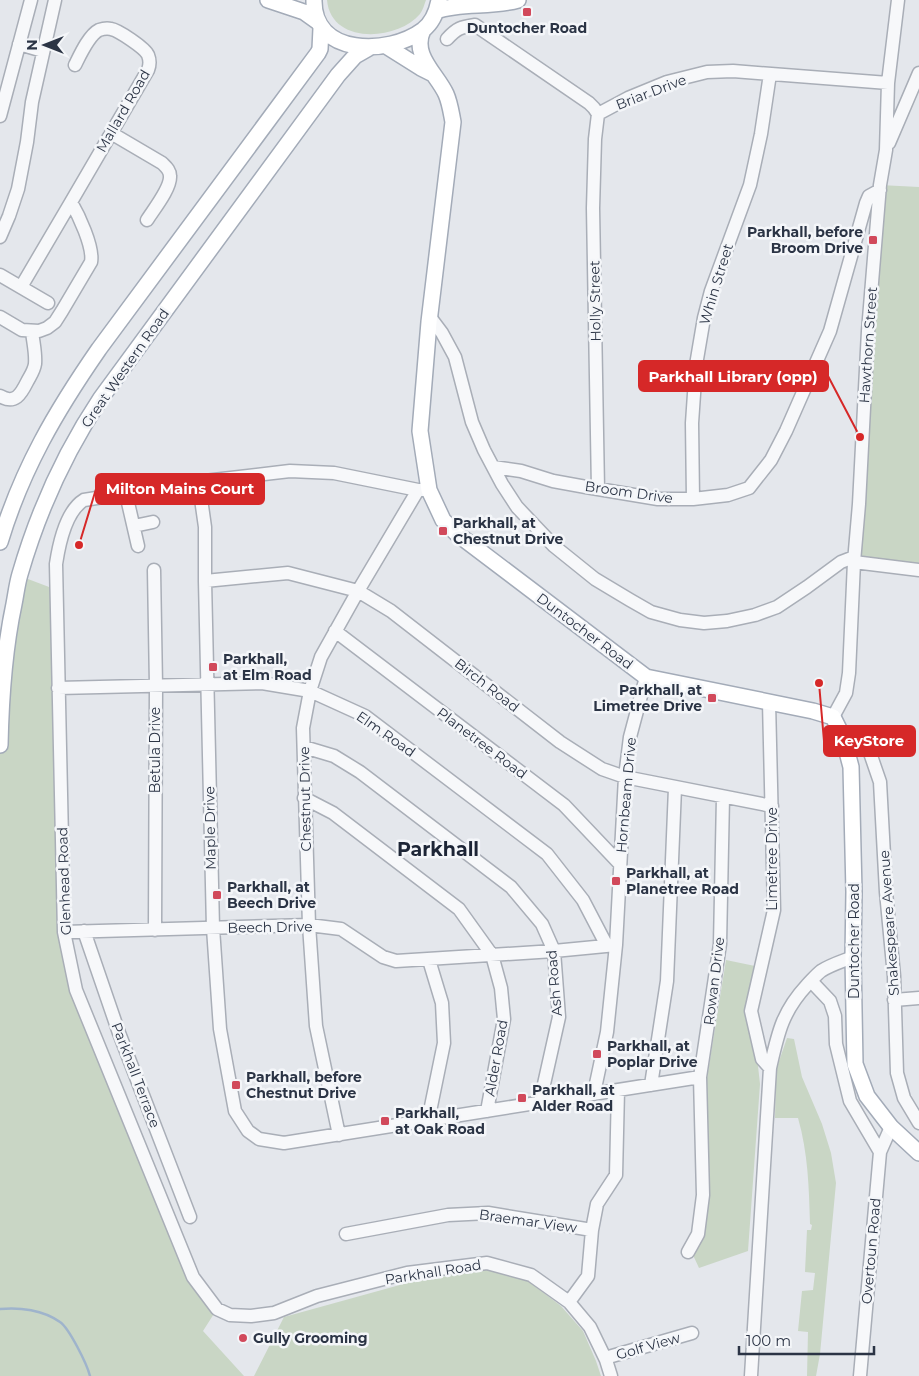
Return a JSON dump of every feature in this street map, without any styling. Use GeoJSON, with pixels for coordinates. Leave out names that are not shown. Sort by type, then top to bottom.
{"type":"FeatureCollection","features":[{"type":"Feature","properties":{"kind":"main road"},"geometry":{"type":"LineString","coordinates":[[268,0],[304,12],[340,41],[354,46],[369,48],[386,46],[423,30],[430,21],[437,6],[505,4],[518,0]]}},
{"type":"Feature","properties":{"kind":"main road"},"geometry":{"type":"LineString","coordinates":[[0,542],[6,521],[30,464],[54,418],[74,386],[318,53],[320,48],[320,25],[314,9],[314,0]]}},
{"type":"Feature","properties":{"kind":"main road","name":"Duntocher Road"},"geometry":{"type":"LineString","coordinates":[[423,30],[420,35],[423,56],[431,72],[446,93],[451,107],[453,122],[430,317],[420,430],[423,490],[443,520],[456,533],[646,677],[813,711],[832,717],[843,737],[851,767],[855,1064],[867,1096],[891,1128],[919,1153]]}},
{"type":"Feature","properties":{"kind":"main road","name":"Duntocher Road"},"geometry":{"type":"LineString","coordinates":[[386,46],[421,68],[431,72]]}},
{"type":"Feature","properties":{"kind":"main road","name":"Great Western Road"},"geometry":{"type":"LineString","coordinates":[[0,745],[1,695],[5,658],[9,627],[20,576],[42,510],[69,451],[101,398],[338,75],[355,56],[369,48]]}},
{"type":"Feature","properties":{"kind":"street"},"geometry":{"type":"LineString","coordinates":[[0,116],[31,0]]}},
{"type":"Feature","properties":{"kind":"street"},"geometry":{"type":"LineString","coordinates":[[0,236],[18,189],[32,102],[56,0]]}},
{"type":"Feature","properties":{"kind":"street","name":"Hawthorn Street"},"geometry":{"type":"LineString","coordinates":[[832,717],[846,693],[850,654],[868,331],[880,190],[886,150],[888,83],[898,0]]}},
{"type":"Feature","properties":{"kind":"street"},"geometry":{"type":"LineString","coordinates":[[447,39],[462,27],[475,25],[594,108],[598,114]]}},
{"type":"Feature","properties":{"kind":"street","name":"Mallard Road"},"geometry":{"type":"LineString","coordinates":[[21,287],[150,66],[148,53],[143,48],[110,29],[100,29],[91,37],[75,65]]}},
{"type":"Feature","properties":{"kind":"street"},"geometry":{"type":"LineString","coordinates":[[19,44],[43,51]]}},
{"type":"Feature","properties":{"kind":"street","name":"Briar Drive"},"geometry":{"type":"LineString","coordinates":[[598,114],[628,98],[668,82],[707,72],[733,71],[888,83]]}},
{"type":"Feature","properties":{"kind":"street","name":"Hawthorn Street"},"geometry":{"type":"LineString","coordinates":[[886,150],[919,73]]}},
{"type":"Feature","properties":{"kind":"street","name":"Whin Street"},"geometry":{"type":"LineString","coordinates":[[693,498],[692,423],[696,366],[704,318],[711,291],[750,185],[761,134],[770,74]]}},
{"type":"Feature","properties":{"kind":"street","name":"Holly Street"},"geometry":{"type":"LineString","coordinates":[[598,114],[595,139],[593,208],[598,489]]}},
{"type":"Feature","properties":{"kind":"street"},"geometry":{"type":"LineString","coordinates":[[111,133],[162,163],[169,171],[170,177],[166,189],[147,220]]}},
{"type":"Feature","properties":{"kind":"street","name":"Broom Drive"},"geometry":{"type":"LineString","coordinates":[[493,467],[521,471],[553,481],[658,499],[728,495],[749,488],[771,460],[797,408],[830,331],[869,196],[880,190]]}},
{"type":"Feature","properties":{"kind":"street"},"geometry":{"type":"LineString","coordinates":[[0,317],[22,330],[39,331],[47,328],[54,322],[62,311],[91,262],[92,257],[77,211],[71,202]]}},
{"type":"Feature","properties":{"kind":"street"},"geometry":{"type":"LineString","coordinates":[[0,275],[48,303]]}},
{"type":"Feature","properties":{"kind":"street"},"geometry":{"type":"LineString","coordinates":[[430,317],[442,333],[455,357],[472,422],[484,450],[517,507],[554,546],[595,579],[651,612],[680,620],[704,623],[727,621],[755,615],[777,607],[841,562],[854,559],[919,570]]}},
{"type":"Feature","properties":{"kind":"street"},"geometry":{"type":"LineString","coordinates":[[0,396],[11,399],[20,395],[33,371],[35,356],[32,331]]}},
{"type":"Feature","properties":{"kind":"street"},"geometry":{"type":"LineString","coordinates":[[138,546],[126,494],[196,482],[290,471],[334,473],[423,490]]}},
{"type":"Feature","properties":{"kind":"street","name":"Maple Drive"},"geometry":{"type":"LineString","coordinates":[[196,482],[201,499],[205,527],[213,928],[220,1029],[235,1111],[248,1131],[259,1139],[284,1143],[700,1077]]}},
{"type":"Feature","properties":{"kind":"street","name":"Chestnut Drive"},"geometry":{"type":"LineString","coordinates":[[339,1135],[316,1026],[309,925],[303,728],[310,691],[321,657],[358,591],[423,490]]}},
{"type":"Feature","properties":{"kind":"street","name":"Glenhead Road"},"geometry":{"type":"LineString","coordinates":[[126,494],[84,500],[80,503],[63,532],[56,564],[64,932],[76,990],[193,1277]]}},
{"type":"Feature","properties":{"kind":"street"},"geometry":{"type":"LineString","coordinates":[[134,526],[153,522]]}},
{"type":"Feature","properties":{"kind":"street","name":"Betula Drive"},"geometry":{"type":"LineString","coordinates":[[154,570],[156,686],[155,930]]}},
{"type":"Feature","properties":{"kind":"street","name":"Birch Road"},"geometry":{"type":"LineString","coordinates":[[205,581],[288,573],[358,591],[391,611],[560,742],[602,769],[625,777],[675,788],[772,806]]}},
{"type":"Feature","properties":{"kind":"street","name":"Planetree Road"},"geometry":{"type":"LineString","coordinates":[[335,631],[564,805],[620,864]]}},
{"type":"Feature","properties":{"kind":"street","name":"Hornbeam Drive"},"geometry":{"type":"LineString","coordinates":[[594,1093],[607,1032],[611,945],[620,864],[625,777],[630,737],[646,677]]}},
{"type":"Feature","properties":{"kind":"street","name":"Elm Road"},"geometry":{"type":"LineString","coordinates":[[58,688],[262,683],[310,691],[365,716],[547,854],[583,900],[611,945]]}},
{"type":"Feature","properties":{"kind":"street","name":"Limetree Drive"},"geometry":{"type":"LineString","coordinates":[[769,702],[774,910],[751,1011],[762,1059],[770,1068]]}},
{"type":"Feature","properties":{"kind":"street","name":"Shakespeare Avenue"},"geometry":{"type":"LineString","coordinates":[[843,737],[853,737],[861,741],[869,750],[880,782],[886,892],[894,976],[897,1072],[904,1098],[919,1123]]}},
{"type":"Feature","properties":{"kind":"street","name":"Ash Road"},"geometry":{"type":"LineString","coordinates":[[304,747],[334,756],[360,772],[511,887],[542,924],[554,952],[559,1018],[540,1102]]}},
{"type":"Feature","properties":{"kind":"street"},"geometry":{"type":"LineString","coordinates":[[651,1084],[667,981],[675,788]]}},
{"type":"Feature","properties":{"kind":"street","name":"Rowan Drive"},"geometry":{"type":"LineString","coordinates":[[688,1252],[698,1234],[703,1195],[700,1077],[720,944],[723,797]]}},
{"type":"Feature","properties":{"kind":"street","name":"Alder Road"},"geometry":{"type":"LineString","coordinates":[[304,798],[333,813],[459,909],[492,955],[501,988],[504,1019],[487,1110]]}},
{"type":"Feature","properties":{"kind":"street","name":"Beech Drive"},"geometry":{"type":"LineString","coordinates":[[64,932],[309,925],[341,929],[383,958],[396,961],[554,952],[611,945]]}},
{"type":"Feature","properties":{"kind":"street","name":"Parkhall Terrace"},"geometry":{"type":"LineString","coordinates":[[84,931],[119,1033],[190,1217]]}},
{"type":"Feature","properties":{"kind":"street"},"geometry":{"type":"LineString","coordinates":[[751,1376],[770,1068],[778,1031],[789,1008],[820,972],[853,957]]}},
{"type":"Feature","properties":{"kind":"street"},"geometry":{"type":"LineString","coordinates":[[428,1121],[444,1043],[442,1003],[429,960]]}},
{"type":"Feature","properties":{"kind":"street"},"geometry":{"type":"LineString","coordinates":[[811,981],[830,1000],[835,1016],[836,1044],[850,1101],[880,1152]]}},
{"type":"Feature","properties":{"kind":"street"},"geometry":{"type":"LineString","coordinates":[[894,1000],[919,998]]}},
{"type":"Feature","properties":{"kind":"street"},"geometry":{"type":"LineString","coordinates":[[569,1302],[588,1276],[592,1230],[597,1204],[616,1175],[618,1090]]}},
{"type":"Feature","properties":{"kind":"street","name":"Overtoun Road"},"geometry":{"type":"LineString","coordinates":[[860,1376],[880,1152],[891,1128]]}},
{"type":"Feature","properties":{"kind":"street","name":"Braemar View"},"geometry":{"type":"LineString","coordinates":[[346,1234],[448,1215],[488,1213],[592,1230]]}},
{"type":"Feature","properties":{"kind":"street","name":"Parkhall Road"},"geometry":{"type":"LineString","coordinates":[[193,1277],[217,1309],[230,1315],[251,1316],[274,1312],[318,1296],[407,1273],[487,1263],[531,1275],[569,1302],[590,1327],[605,1358],[611,1376]]}},
{"type":"Feature","properties":{"kind":"street","name":"Golf View"},"geometry":{"type":"LineString","coordinates":[[605,1358],[692,1333]]}},
{"type":"Feature","properties":{"kind":"green space"},"geometry":{"type":"Polygon","coordinates":[[[327,0],[426,0],[420,14],[410,23],[396,30],[366,34],[352,31],[340,25],[331,15],[327,0]]]}},
{"type":"Feature","properties":{"kind":"green space"},"geometry":{"type":"Polygon","coordinates":[[[880,185],[919,187],[919,570],[854,562],[880,185]]]}},
{"type":"Feature","properties":{"kind":"green space"},"geometry":{"type":"Polygon","coordinates":[[[20,576],[57,590],[64,932],[76,990],[193,1277],[217,1309],[203,1331],[244,1376],[0,1376],[0,745],[20,576]]]}},
{"type":"Feature","properties":{"kind":"green space"},"geometry":{"type":"Polygon","coordinates":[[[726,960],[755,966],[748,1014],[760,1084],[748,1251],[699,1268],[693,1255],[706,1084],[726,960]]]}},
{"type":"Feature","properties":{"kind":"green space"},"geometry":{"type":"Polygon","coordinates":[[[787,1038],[794,1039],[802,1077],[822,1124],[831,1153],[836,1183],[820,1354],[816,1376],[807,1376],[808,1332],[798,1331],[802,1291],[813,1290],[815,1273],[805,1272],[807,1230],[811,1230],[812,1225],[810,1224],[804,1144],[798,1118],[775,1118],[776,1070],[787,1038]]]}},
{"type":"Feature","properties":{"kind":"green space"},"geometry":{"type":"Polygon","coordinates":[[[487,1269],[528,1281],[561,1306],[583,1331],[601,1376],[254,1376],[284,1317],[407,1283],[487,1269]]]}},
{"type":"Feature","properties":{"kind":"waterway"},"geometry":{"type":"LineString","coordinates":[[0,1309],[31,1310],[60,1322],[68,1331],[77,1347],[90,1376]]}},
{"type":"Feature","properties":{"kind":"place","name":"Duntocher Road"},"geometry":{"type":"Point","coordinates":[527,12]}},
{"type":"Feature","properties":{"kind":"place","name":"Parkhall, before Broom Drive"},"geometry":{"type":"Point","coordinates":[873,240]}},
{"type":"Feature","properties":{"kind":"place","name":"Parkhall Library (opp)"},"geometry":{"type":"Point","coordinates":[860,437]}},
{"type":"Feature","properties":{"kind":"place","name":"Parkhall, at Chestnut Drive"},"geometry":{"type":"Point","coordinates":[443,531]}},
{"type":"Feature","properties":{"kind":"place","name":"Milton Mains Court"},"geometry":{"type":"Point","coordinates":[79,545]}},
{"type":"Feature","properties":{"kind":"place","name":"Parkhall, at Elm Road"},"geometry":{"type":"Point","coordinates":[213,667]}},
{"type":"Feature","properties":{"kind":"place","name":"KeyStore"},"geometry":{"type":"Point","coordinates":[819,683]}},
{"type":"Feature","properties":{"kind":"place","name":"Parkhall, at Limetree Drive"},"geometry":{"type":"Point","coordinates":[712,698]}},
{"type":"Feature","properties":{"kind":"place","name":"Parkhall, at Planetree Road"},"geometry":{"type":"Point","coordinates":[616,881]}},
{"type":"Feature","properties":{"kind":"place","name":"Parkhall, at Beech Drive"},"geometry":{"type":"Point","coordinates":[217,895]}},
{"type":"Feature","properties":{"kind":"place","name":"Parkhall, at Poplar Drive"},"geometry":{"type":"Point","coordinates":[597,1054]}},
{"type":"Feature","properties":{"kind":"place","name":"Parkhall, before Chestnut Drive"},"geometry":{"type":"Point","coordinates":[236,1085]}},
{"type":"Feature","properties":{"kind":"place","name":"Parkhall, at Alder Road"},"geometry":{"type":"Point","coordinates":[522,1098]}},
{"type":"Feature","properties":{"kind":"place","name":"Parkhall, at Oak Road"},"geometry":{"type":"Point","coordinates":[385,1121]}},
{"type":"Feature","properties":{"kind":"place","name":"Gully Grooming"},"geometry":{"type":"Point","coordinates":[243,1338]}},
{"type":"Feature","properties":{"kind":"district","name":"Parkhall"},"geometry":{"type":"Point","coordinates":[438,849]}}]}
